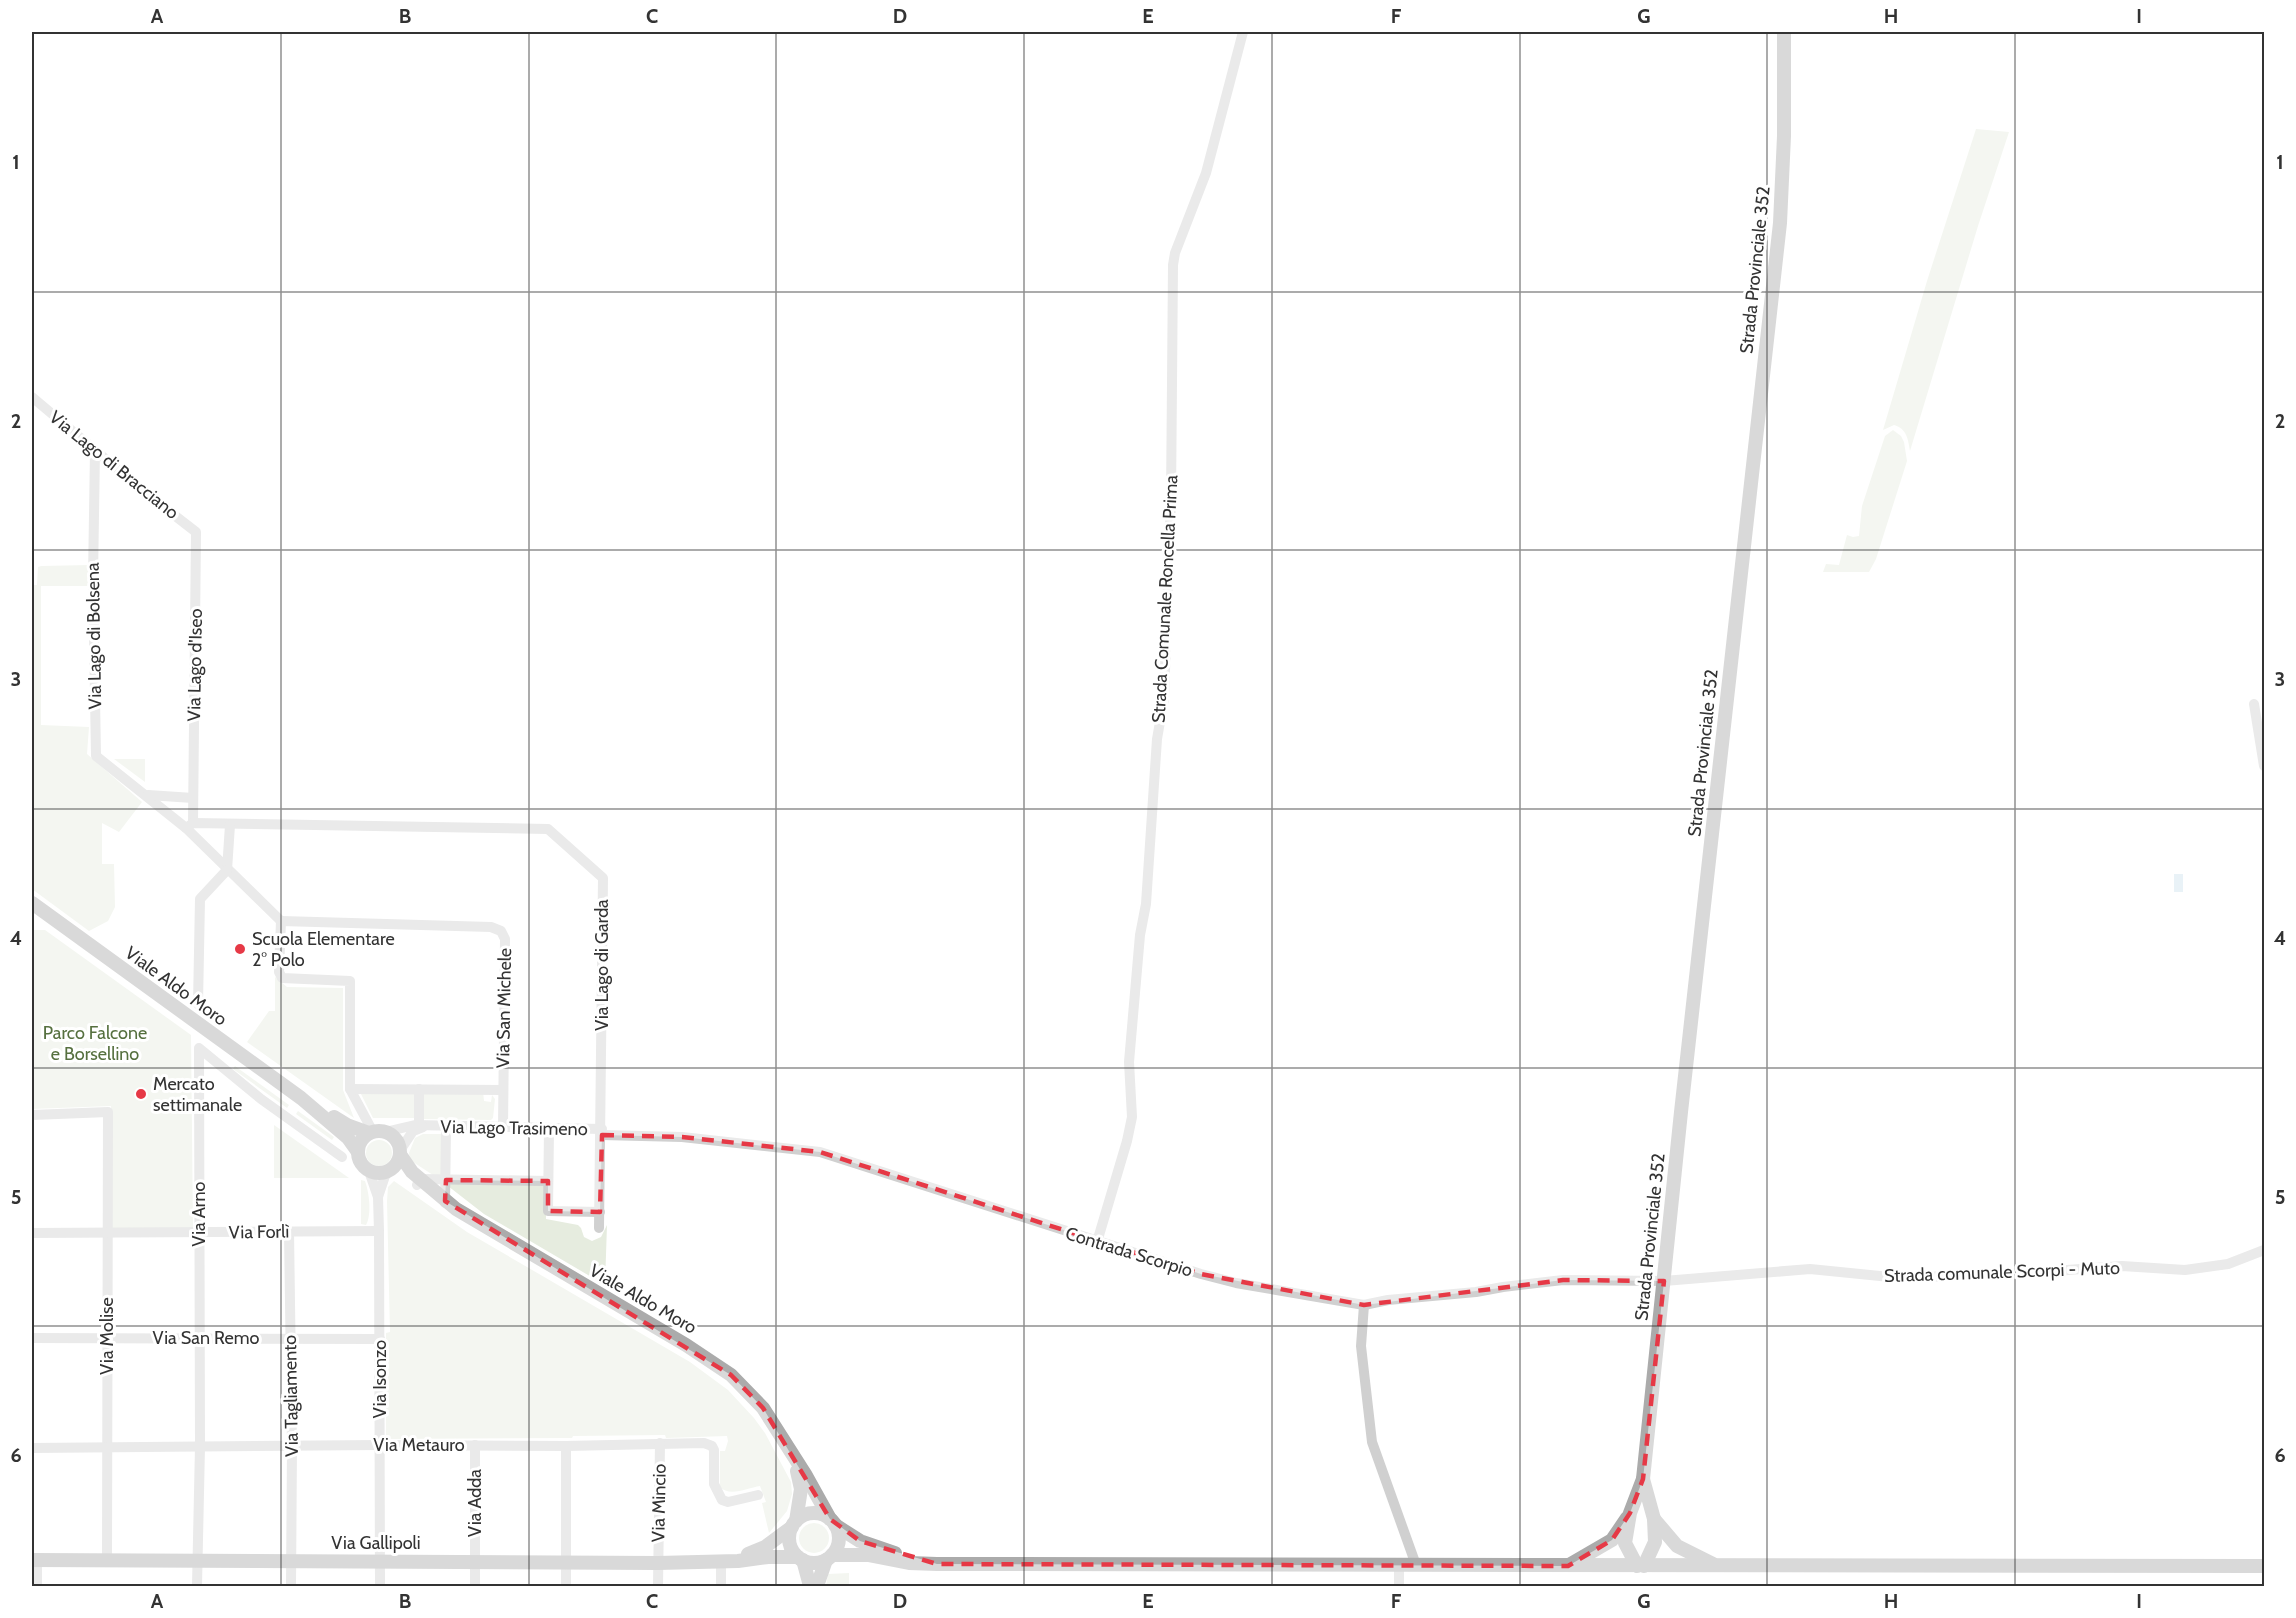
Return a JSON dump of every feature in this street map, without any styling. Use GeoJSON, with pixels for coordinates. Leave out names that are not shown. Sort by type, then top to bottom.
{"type":"FeatureCollection","features":[{"type":"Feature","properties":{"kind":"main road","name":"Strada Provinciale 352"},"geometry":{"type":"LineString","coordinates":[[1643,1479],[1654,1519],[1655,1542],[1641,1566],[1625,1543],[1630,1513],[1643,1479],[1780,223],[1784,136],[1784,32]]}},
{"type":"Feature","properties":{"kind":"main road","name":"Viale Aldo Moro"},"geometry":{"type":"LineString","coordinates":[[32,903],[301,1098],[348,1138],[358,1152],[361,1163],[369,1171],[388,1172],[418,1182],[449,1204],[715,1363],[763,1408],[832,1522]]}},
{"type":"Feature","properties":{"kind":"main road","name":"Viale Aldo Moro"},"geometry":{"type":"LineString","coordinates":[[301,1098],[347,1125],[395,1138],[418,1182]]}},
{"type":"Feature","properties":{"kind":"main road"},"geometry":{"type":"LineString","coordinates":[[358,1152],[360,1143],[376,1132]]}},
{"type":"Feature","properties":{"kind":"main road"},"geometry":{"type":"LineString","coordinates":[[388,1172],[396,1166],[401,1152]]}},
{"type":"Feature","properties":{"kind":"main road","name":"Viale Aldo Moro"},"geometry":{"type":"LineString","coordinates":[[788,1446],[801,1483],[801,1496],[789,1536],[790,1546],[800,1559],[810,1587]]}},
{"type":"Feature","properties":{"kind":"main road","name":"Strada Provinciale 352"},"geometry":{"type":"LineString","coordinates":[[1568,1566],[1612,1540],[1630,1513]]}},
{"type":"Feature","properties":{"kind":"main road"},"geometry":{"type":"LineString","coordinates":[[794,1524],[802,1517],[816,1514],[867,1543],[914,1559],[937,1564]]}},
{"type":"Feature","properties":{"kind":"main road","name":"Strada Provinciale 352"},"geometry":{"type":"LineString","coordinates":[[1654,1519],[1677,1546],[1717,1566]]}},
{"type":"Feature","properties":{"kind":"main road"},"geometry":{"type":"LineString","coordinates":[[817,1587],[839,1541],[832,1522]]}},
{"type":"Feature","properties":{"kind":"main road","name":"Via Gallipoli"},"geometry":{"type":"LineString","coordinates":[[721,1560],[759,1550],[794,1524]]}},
{"type":"Feature","properties":{"kind":"main road"},"geometry":{"type":"LineString","coordinates":[[800,1559],[814,1563],[829,1558],[868,1555],[909,1563],[937,1564],[2265,1566]]}},
{"type":"Feature","properties":{"kind":"main road","name":"Via Gallipoli"},"geometry":{"type":"LineString","coordinates":[[34,1560],[658,1563],[749,1560],[768,1557],[800,1559]]}},
{"type":"Feature","properties":{"kind":"street","name":"Strada Comunale Roncella Prima"},"geometry":{"type":"LineString","coordinates":[[1097,1242],[1132,1117],[1129,1062],[1140,935],[1146,904],[1157,738],[1165,675],[1171,499],[1173,265],[1175,253],[1206,173],[1243,32]]}},
{"type":"Feature","properties":{"kind":"street","name":"Via Lago di Bracciano"},"geometry":{"type":"LineString","coordinates":[[32,397],[147,495],[196,532]]}},
{"type":"Feature","properties":{"kind":"street","name":"Via Lago di Bolsena"},"geometry":{"type":"LineString","coordinates":[[95,451],[93,578],[96,756],[148,795]]}},
{"type":"Feature","properties":{"kind":"street","name":"Via Lago d'Iseo"},"geometry":{"type":"LineString","coordinates":[[190,825],[194,798],[196,532]]}},
{"type":"Feature","properties":{"kind":"street"},"geometry":{"type":"LineString","coordinates":[[2254,705],[2265,766]]}},
{"type":"Feature","properties":{"kind":"street"},"geometry":{"type":"LineString","coordinates":[[148,795],[194,798]]}},
{"type":"Feature","properties":{"kind":"street"},"geometry":{"type":"LineString","coordinates":[[148,795],[190,825],[227,870],[281,921],[279,972],[282,978],[350,981],[350,1089],[376,1132]]}},
{"type":"Feature","properties":{"kind":"street","name":"Via Lago di Garda"},"geometry":{"type":"LineString","coordinates":[[190,825],[548,829],[603,878],[602,1132],[599,1228]]}},
{"type":"Feature","properties":{"kind":"street"},"geometry":{"type":"LineString","coordinates":[[198,1004],[200,899],[227,870],[230,825]]}},
{"type":"Feature","properties":{"kind":"street","name":"Via San Michele"},"geometry":{"type":"LineString","coordinates":[[281,921],[491,927],[501,931],[505,939],[503,1128]]}},
{"type":"Feature","properties":{"kind":"street","name":"Via Arno"},"geometry":{"type":"LineString","coordinates":[[197,1587],[200,1446],[199,1048],[261,1100],[342,1157]]}},
{"type":"Feature","properties":{"kind":"street"},"geometry":{"type":"LineString","coordinates":[[350,1089],[503,1090]]}},
{"type":"Feature","properties":{"kind":"street"},"geometry":{"type":"LineString","coordinates":[[419,1089],[421,1127]]}},
{"type":"Feature","properties":{"kind":"street","name":"Via Molise"},"geometry":{"type":"LineString","coordinates":[[32,1114],[108,1112],[107,1560]]}},
{"type":"Feature","properties":{"kind":"street","name":"Via Lago Trasimeno"},"geometry":{"type":"LineString","coordinates":[[376,1132],[411,1125],[602,1132]]}},
{"type":"Feature","properties":{"kind":"street","name":"Via Lago Trasimeno"},"geometry":{"type":"LineString","coordinates":[[401,1152],[413,1131],[421,1127]]}},
{"type":"Feature","properties":{"kind":"street"},"geometry":{"type":"LineString","coordinates":[[446,1127],[446,1180],[449,1204]]}},
{"type":"Feature","properties":{"kind":"street"},"geometry":{"type":"LineString","coordinates":[[549,1129],[548,1211],[600,1212]]}},
{"type":"Feature","properties":{"kind":"street","name":"Contrada Scorpio"},"geometry":{"type":"LineString","coordinates":[[602,1132],[682,1137],[820,1152],[852,1160],[1097,1242],[1210,1276],[1364,1305],[1388,1300],[1563,1281],[1664,1281]]}},
{"type":"Feature","properties":{"kind":"street"},"geometry":{"type":"LineString","coordinates":[[369,1171],[378,1197]]}},
{"type":"Feature","properties":{"kind":"street"},"geometry":{"type":"LineString","coordinates":[[378,1197],[388,1172]]}},
{"type":"Feature","properties":{"kind":"street"},"geometry":{"type":"LineString","coordinates":[[418,1182],[548,1181]]}},
{"type":"Feature","properties":{"kind":"street","name":"Via Isonzo"},"geometry":{"type":"LineString","coordinates":[[378,1197],[380,1587]]}},
{"type":"Feature","properties":{"kind":"street","name":"Via Tagliamento"},"geometry":{"type":"LineString","coordinates":[[289,1231],[291,1587]]}},
{"type":"Feature","properties":{"kind":"street","name":"Via Forlì"},"geometry":{"type":"LineString","coordinates":[[32,1233],[379,1231]]}},
{"type":"Feature","properties":{"kind":"street","name":"Strada comunale Scorpi - Muto"},"geometry":{"type":"LineString","coordinates":[[1664,1281],[1810,1269],[1900,1278],[2027,1274],[2122,1266],[2185,1270],[2228,1264],[2265,1250]]}},
{"type":"Feature","properties":{"kind":"street"},"geometry":{"type":"LineString","coordinates":[[1364,1305],[1361,1346],[1372,1442],[1416,1565]]}},
{"type":"Feature","properties":{"kind":"street","name":"Via San Remo"},"geometry":{"type":"LineString","coordinates":[[32,1338],[380,1339]]}},
{"type":"Feature","properties":{"kind":"street","name":"Via Mincio"},"geometry":{"type":"LineString","coordinates":[[658,1587],[660,1443]]}},
{"type":"Feature","properties":{"kind":"street","name":"Via Metauro"},"geometry":{"type":"LineString","coordinates":[[32,1448],[708,1444],[714,1450],[714,1484],[722,1500],[728,1502],[758,1495]]}},
{"type":"Feature","properties":{"kind":"street","name":"Via Adda"},"geometry":{"type":"LineString","coordinates":[[475,1445],[475,1587]]}},
{"type":"Feature","properties":{"kind":"street"},"geometry":{"type":"LineString","coordinates":[[566,1446],[566,1587]]}},
{"type":"Feature","properties":{"kind":"street"},"geometry":{"type":"LineString","coordinates":[[34,1560],[37,1587]]}},
{"type":"Feature","properties":{"kind":"street"},"geometry":{"type":"LineString","coordinates":[[721,1560],[721,1587]]}},
{"type":"Feature","properties":{"kind":"street"},"geometry":{"type":"LineString","coordinates":[[1399,1565],[1399,1587]]}},
{"type":"Feature","properties":{"kind":"highlighted area"},"geometry":{"type":"Polygon","coordinates":[[[602,1135],[682,1137],[820,1152],[1201,1274],[1364,1305],[1563,1280],[1664,1281],[1643,1479],[1630,1513],[1612,1540],[1568,1566],[937,1564],[860,1541],[830,1519],[763,1408],[731,1375],[456,1209],[445,1201],[446,1180],[548,1181],[548,1211],[600,1212],[602,1135]]]}},
{"type":"Feature","properties":{"kind":"green space"},"geometry":{"type":"Polygon","coordinates":[[[1976,129],[2009,132],[1910,451],[1902,429],[1894,425],[1883,430],[1927,281],[1976,129]]]}},
{"type":"Feature","properties":{"kind":"green space"},"geometry":{"type":"Polygon","coordinates":[[[1893,430],[1901,436],[1904,442],[1907,461],[1876,559],[1869,572],[1823,572],[1826,564],[1839,565],[1847,535],[1859,536],[1862,506],[1885,436],[1893,430]]]}},
{"type":"Feature","properties":{"kind":"green space"},"geometry":{"type":"Polygon","coordinates":[[[90,565],[90,586],[41,586],[41,725],[89,727],[87,754],[142,802],[119,832],[102,823],[102,864],[114,864],[115,907],[108,921],[89,931],[32,889],[32,585],[37,585],[38,567],[90,565]]]}},
{"type":"Feature","properties":{"kind":"green space"},"geometry":{"type":"Polygon","coordinates":[[[114,759],[145,759],[145,782],[114,759]]]}},
{"type":"Feature","properties":{"kind":"green space","name":"Parco Falcone e Borsellino"},"geometry":{"type":"Polygon","coordinates":[[[32,930],[45,930],[191,1035],[193,1229],[111,1229],[111,1106],[32,1109],[32,930]]]}},
{"type":"Feature","properties":{"kind":"green space"},"geometry":{"type":"Polygon","coordinates":[[[275,977],[287,987],[343,988],[343,1090],[354,1118],[247,1042],[269,1011],[275,1011],[275,977]]]}},
{"type":"Feature","properties":{"kind":"green space"},"geometry":{"type":"Polygon","coordinates":[[[235,1066],[289,1105],[287,1108],[233,1069],[235,1066]]]}},
{"type":"Feature","properties":{"kind":"green space"},"geometry":{"type":"Polygon","coordinates":[[[359,1090],[415,1091],[415,1118],[373,1118],[359,1090]]]}},
{"type":"Feature","properties":{"kind":"green space"},"geometry":{"type":"Polygon","coordinates":[[[423,1091],[483,1091],[484,1101],[491,1102],[492,1095],[495,1099],[493,1118],[491,1120],[422,1119],[423,1091]]]}},
{"type":"Feature","properties":{"kind":"green space"},"geometry":{"type":"Polygon","coordinates":[[[298,1111],[334,1137],[332,1140],[296,1114],[298,1111]]]}},
{"type":"Feature","properties":{"kind":"green space"},"geometry":{"type":"Polygon","coordinates":[[[274,1125],[349,1178],[274,1178],[274,1125]]]}},
{"type":"Feature","properties":{"kind":"green space"},"geometry":{"type":"Polygon","coordinates":[[[423,1134],[444,1134],[444,1178],[436,1177],[410,1160],[409,1153],[415,1138],[423,1134]]]}},
{"type":"Feature","properties":{"kind":"green space"},"geometry":{"type":"Polygon","coordinates":[[[379,1140],[388,1144],[392,1153],[388,1162],[379,1166],[370,1162],[366,1153],[370,1144],[379,1140]]]}},
{"type":"Feature","properties":{"kind":"green space"},"geometry":{"type":"Polygon","coordinates":[[[361,1180],[365,1181],[369,1197],[369,1215],[366,1225],[361,1224],[361,1180]]]}},
{"type":"Feature","properties":{"kind":"green space"},"geometry":{"type":"Polygon","coordinates":[[[394,1181],[467,1232],[690,1362],[728,1390],[765,1433],[791,1482],[792,1494],[787,1511],[769,1533],[762,1503],[766,1502],[760,1486],[733,1492],[720,1487],[720,1451],[725,1451],[727,1436],[386,1438],[386,1333],[390,1332],[387,1201],[388,1187],[394,1181]]]}},
{"type":"Feature","properties":{"kind":"green space"},"geometry":{"type":"Polygon","coordinates":[[[449,1181],[546,1183],[546,1219],[578,1225],[584,1237],[592,1241],[601,1237],[607,1225],[605,1285],[484,1214],[448,1186],[449,1181]]]}},
{"type":"Feature","properties":{"kind":"green space"},"geometry":{"type":"Polygon","coordinates":[[[814,1523],[825,1527],[829,1538],[825,1549],[814,1553],[803,1549],[799,1538],[803,1527],[814,1523]]]}},
{"type":"Feature","properties":{"kind":"green space"},"geometry":{"type":"Polygon","coordinates":[[[849,1573],[849,1586],[826,1586],[828,1574],[849,1573]]]}},
{"type":"Feature","properties":{"kind":"water"},"geometry":{"type":"Polygon","coordinates":[[[2174,874],[2183,874],[2183,892],[2174,892],[2174,874]]]}},
{"type":"Feature","properties":{"kind":"place","name":"Scuola Elementare 2° Polo"},"geometry":{"type":"Point","coordinates":[240,949]}},
{"type":"Feature","properties":{"kind":"place","name":"Mercato settimanale"},"geometry":{"type":"Point","coordinates":[141,1094]}}]}
